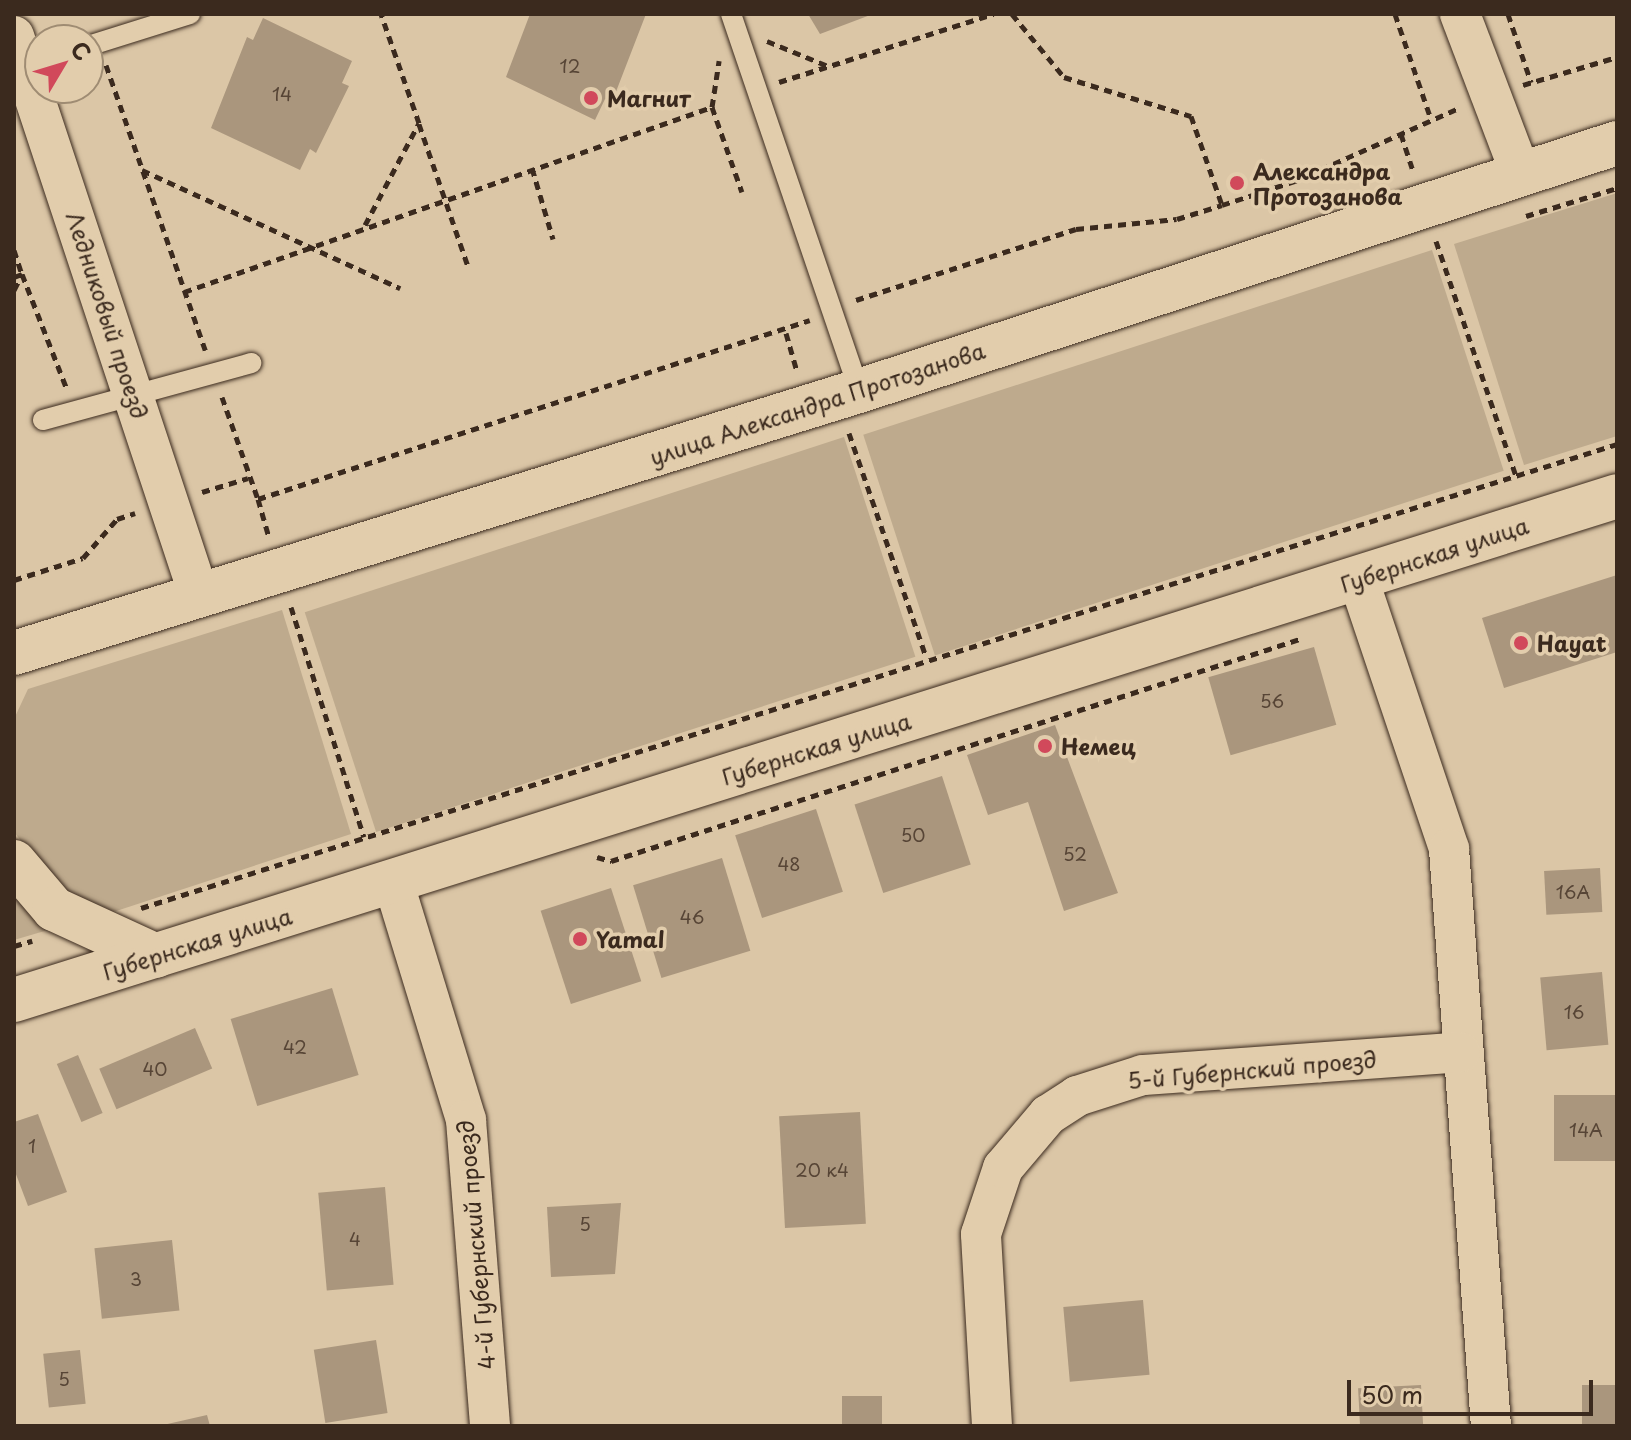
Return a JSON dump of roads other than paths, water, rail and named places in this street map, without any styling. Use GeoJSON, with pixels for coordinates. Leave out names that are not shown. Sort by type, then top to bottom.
{"type":"FeatureCollection","features":[{"type":"Feature","properties":{"kind":"street"},"geometry":{"type":"LineString","coordinates":[[1460,14],[1521,175]]}},
{"type":"Feature","properties":{"kind":"street","name":"Ледниковый проезд"},"geometry":{"type":"LineString","coordinates":[[23,59],[199,595]]}},
{"type":"Feature","properties":{"kind":"street","name":"улица Александра Протозанова"},"geometry":{"type":"LineString","coordinates":[[28,648],[859,391],[1617,143]]}},
{"type":"Feature","properties":{"kind":"street","name":"Губернская улица"},"geometry":{"type":"LineString","coordinates":[[14,1000],[1617,496]]}},
{"type":"Feature","properties":{"kind":"street"},"geometry":{"type":"LineString","coordinates":[[1358,578],[1449,849],[1460,1052],[1491,1426]]}},
{"type":"Feature","properties":{"kind":"street"},"geometry":{"type":"LineString","coordinates":[[14,678],[28,648]]}},
{"type":"Feature","properties":{"kind":"street"},"geometry":{"type":"LineString","coordinates":[[14,862],[54,909],[156,956]]}},
{"type":"Feature","properties":{"kind":"street","name":"4-й Губернский проезд"},"geometry":{"type":"LineString","coordinates":[[393,881],[466,1120],[490,1426]]}},
{"type":"Feature","properties":{"kind":"street","name":"5-й Губернский проезд"},"geometry":{"type":"LineString","coordinates":[[992,1426],[981,1234],[1003,1168],[1048,1115],[1077,1096],[1143,1075],[1460,1052]]}},
{"type":"Feature","properties":{"kind":"lane"},"geometry":{"type":"LineString","coordinates":[[104,41],[190,14]]}},
{"type":"Feature","properties":{"kind":"lane"},"geometry":{"type":"LineString","coordinates":[[731,14],[759,89],[859,391]]}},
{"type":"Feature","properties":{"kind":"lane"},"geometry":{"type":"LineString","coordinates":[[43,420],[251,363]]}},
{"type":"Feature","properties":{"kind":"place","name":"Магнит"},"geometry":{"type":"Point","coordinates":[591,98]}},
{"type":"Feature","properties":{"kind":"place","name":"Александра Протозанова"},"geometry":{"type":"Point","coordinates":[1237,183]}},
{"type":"Feature","properties":{"kind":"place","name":"Hayat"},"geometry":{"type":"Point","coordinates":[1521,643]}},
{"type":"Feature","properties":{"kind":"place","name":"Немец"},"geometry":{"type":"Point","coordinates":[1045,746]}},
{"type":"Feature","properties":{"kind":"place","name":"Yamal"},"geometry":{"type":"Point","coordinates":[580,939]}}]}
